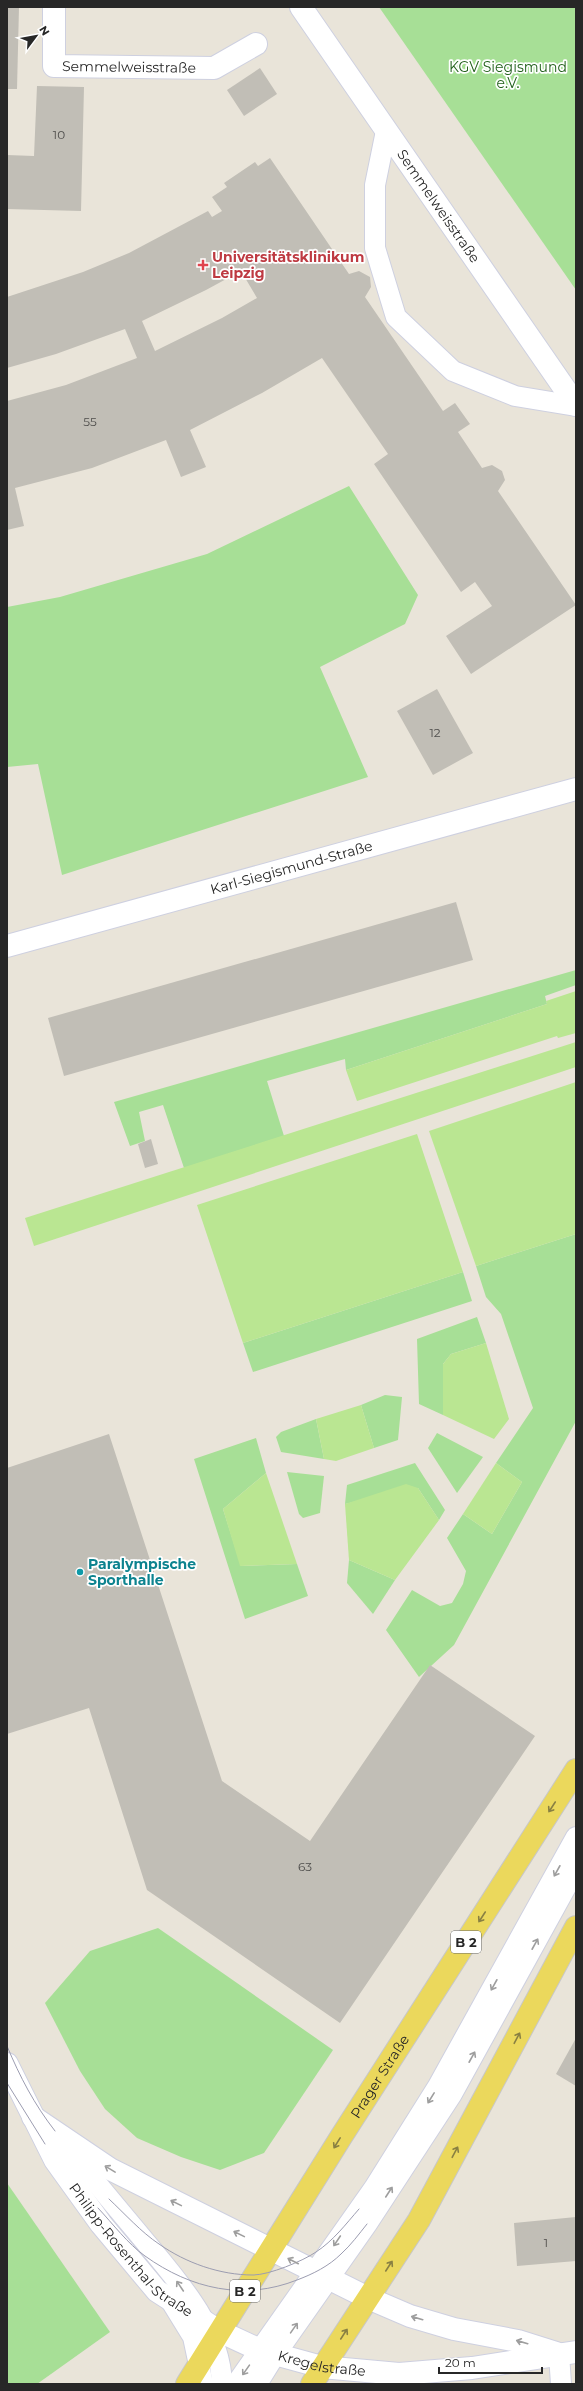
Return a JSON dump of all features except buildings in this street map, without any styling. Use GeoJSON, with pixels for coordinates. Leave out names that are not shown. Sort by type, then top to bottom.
{"type":"FeatureCollection","features":[{"type":"Feature","properties":{"kind":"main road","name":"Prager Straße"},"geometry":{"type":"LineString","coordinates":[[187,2384],[200,2363],[212,2331],[270,2250],[576,1770]]}},
{"type":"Feature","properties":{"kind":"main road"},"geometry":{"type":"LineString","coordinates":[[317,2376],[419,2220],[576,1927]]}},
{"type":"Feature","properties":{"kind":"street","name":"Semmelweisstraße"},"geometry":{"type":"LineString","coordinates":[[54,7],[54,66],[214,68],[256,44]]}},
{"type":"Feature","properties":{"kind":"street","name":"Semmelweisstraße"},"geometry":{"type":"LineString","coordinates":[[300,7],[576,406]]}},
{"type":"Feature","properties":{"kind":"street","name":"Karl-Siegismund-Straße"},"geometry":{"type":"LineString","coordinates":[[7,946],[576,788]]}},
{"type":"Feature","properties":{"kind":"street","name":"Philipp-Rosenthal-Straße"},"geometry":{"type":"LineString","coordinates":[[7,2064],[33,2117],[50,2137],[101,2224],[134,2266],[157,2291],[212,2331],[267,2352]]}},
{"type":"Feature","properties":{"kind":"street"},"geometry":{"type":"LineString","coordinates":[[50,2137],[322,2276],[410,2316],[454,2329],[518,2341],[568,2353]]}},
{"type":"Feature","properties":{"kind":"street","name":"Kregelstraße"},"geometry":{"type":"LineString","coordinates":[[267,2352],[317,2376],[435,2373],[568,2353]]}},
{"type":"Feature","properties":{"kind":"lane"},"geometry":{"type":"LineString","coordinates":[[386,131],[375,185],[375,248],[396,317],[453,371],[514,396],[576,406]]}},
{"type":"Feature","properties":{"kind":"lane"},"geometry":{"type":"LineString","coordinates":[[322,2276],[374,2188],[438,2086],[576,1836]]}},
{"type":"Feature","properties":{"kind":"lane"},"geometry":{"type":"LineString","coordinates":[[236,2384],[267,2352],[322,2276],[386,2197],[452,2094],[576,1869]]}},
{"type":"Feature","properties":{"kind":"lane"},"geometry":{"type":"LineString","coordinates":[[50,2137],[171,2272],[212,2331],[220,2359],[222,2384]]}},
{"type":"Feature","properties":{"kind":"lane"},"geometry":{"type":"LineString","coordinates":[[170,2299],[193,2337],[200,2363],[203,2384]]}},
{"type":"Feature","properties":{"kind":"lane"},"geometry":{"type":"LineString","coordinates":[[257,2384],[267,2352]]}},
{"type":"Feature","properties":{"kind":"lane"},"geometry":{"type":"LineString","coordinates":[[561,2384],[568,2353]]}},
{"type":"Feature","properties":{"kind":"green space","name":"KGV Siegismund e.V."},"geometry":{"type":"Polygon","coordinates":[[[379,7],[576,7],[576,290],[379,7]]]}},
{"type":"Feature","properties":{"kind":"green space"},"geometry":{"type":"Polygon","coordinates":[[[349,486],[418,595],[405,624],[320,667],[368,777],[62,875],[38,764],[7,767],[7,607],[60,597],[207,554],[349,486]]]}},
{"type":"Feature","properties":{"kind":"green space"},"geometry":{"type":"Polygon","coordinates":[[[576,970],[576,985],[545,996],[547,1004],[346,1070],[345,1059],[267,1081],[284,1136],[184,1168],[163,1105],[139,1112],[145,1141],[130,1146],[114,1102],[576,970]]]}},
{"type":"Feature","properties":{"kind":"green space"},"geometry":{"type":"Polygon","coordinates":[[[576,991],[576,1033],[558,1038],[557,1036],[357,1101],[346,1070],[547,1004],[546,1001],[576,991]]]}},
{"type":"Feature","properties":{"kind":"green space"},"geometry":{"type":"Polygon","coordinates":[[[576,1042],[576,1067],[34,1246],[25,1218],[576,1042]]]}},
{"type":"Feature","properties":{"kind":"green space"},"geometry":{"type":"Polygon","coordinates":[[[576,1082],[576,1234],[476,1266],[429,1131],[576,1082]]]}},
{"type":"Feature","properties":{"kind":"green space"},"geometry":{"type":"Polygon","coordinates":[[[417,1134],[463,1272],[243,1343],[197,1205],[417,1134]]]}},
{"type":"Feature","properties":{"kind":"green space"},"geometry":{"type":"Polygon","coordinates":[[[576,1234],[576,1421],[454,1645],[419,1677],[386,1630],[412,1590],[440,1606],[452,1603],[463,1584],[466,1571],[447,1538],[463,1514],[492,1534],[522,1482],[496,1463],[533,1408],[501,1314],[486,1297],[476,1266],[576,1234]]]}},
{"type":"Feature","properties":{"kind":"green space"},"geometry":{"type":"Polygon","coordinates":[[[463,1272],[472,1301],[253,1372],[243,1343],[463,1272]]]}},
{"type":"Feature","properties":{"kind":"green space"},"geometry":{"type":"Polygon","coordinates":[[[477,1317],[486,1343],[451,1354],[443,1364],[443,1415],[419,1404],[417,1339],[477,1317]]]}},
{"type":"Feature","properties":{"kind":"green space"},"geometry":{"type":"Polygon","coordinates":[[[486,1343],[509,1419],[494,1439],[443,1415],[443,1364],[451,1354],[486,1343]]]}},
{"type":"Feature","properties":{"kind":"green space"},"geometry":{"type":"Polygon","coordinates":[[[385,1395],[402,1397],[398,1440],[374,1448],[361,1405],[385,1395]]]}},
{"type":"Feature","properties":{"kind":"green space"},"geometry":{"type":"Polygon","coordinates":[[[361,1405],[374,1448],[336,1461],[324,1459],[316,1419],[361,1405]]]}},
{"type":"Feature","properties":{"kind":"green space"},"geometry":{"type":"Polygon","coordinates":[[[316,1419],[324,1459],[281,1452],[276,1437],[281,1432],[316,1419]]]}},
{"type":"Feature","properties":{"kind":"green space"},"geometry":{"type":"Polygon","coordinates":[[[437,1433],[483,1457],[457,1493],[428,1448],[437,1433]]]}},
{"type":"Feature","properties":{"kind":"green space"},"geometry":{"type":"Polygon","coordinates":[[[256,1438],[266,1473],[223,1509],[241,1566],[297,1564],[308,1596],[245,1619],[194,1459],[256,1438]]]}},
{"type":"Feature","properties":{"kind":"green space"},"geometry":{"type":"Polygon","coordinates":[[[415,1463],[445,1510],[439,1520],[418,1488],[345,1504],[347,1485],[415,1463]]]}},
{"type":"Feature","properties":{"kind":"green space"},"geometry":{"type":"Polygon","coordinates":[[[496,1463],[522,1482],[492,1534],[463,1514],[496,1463]]]}},
{"type":"Feature","properties":{"kind":"green space"},"geometry":{"type":"Polygon","coordinates":[[[287,1472],[324,1476],[320,1513],[303,1518],[299,1514],[287,1472]]]}},
{"type":"Feature","properties":{"kind":"green space"},"geometry":{"type":"Polygon","coordinates":[[[266,1473],[297,1564],[240,1566],[223,1509],[266,1473]]]}},
{"type":"Feature","properties":{"kind":"green space"},"geometry":{"type":"Polygon","coordinates":[[[406,1484],[418,1488],[439,1520],[395,1580],[349,1560],[345,1504],[406,1484]]]}},
{"type":"Feature","properties":{"kind":"green space"},"geometry":{"type":"Polygon","coordinates":[[[349,1560],[395,1580],[373,1614],[347,1583],[349,1560]]]}},
{"type":"Feature","properties":{"kind":"green space"},"geometry":{"type":"Polygon","coordinates":[[[158,1928],[333,2050],[264,2153],[220,2170],[181,2157],[137,2138],[105,2109],[80,2071],[45,2003],[90,1951],[158,1928]]]}},
{"type":"Feature","properties":{"kind":"green space"},"geometry":{"type":"Polygon","coordinates":[[[7,2183],[110,2332],[37,2384],[7,2384],[7,2183]]]}},
{"type":"Feature","properties":{"kind":"tram line"},"geometry":{"type":"LineString","coordinates":[[7,2046],[28,2090],[40,2111],[55,2131]]}},
{"type":"Feature","properties":{"kind":"tram line"},"geometry":{"type":"LineString","coordinates":[[7,2083],[45,2144]]}},
{"type":"Feature","properties":{"kind":"tram line"},"geometry":{"type":"LineString","coordinates":[[109,2199],[146,2234],[180,2257],[204,2267],[228,2273],[253,2275],[268,2273],[286,2267],[316,2252],[334,2238],[359,2209]]}},
{"type":"Feature","properties":{"kind":"tram line"},"geometry":{"type":"LineString","coordinates":[[98,2208],[133,2246],[145,2256],[163,2267],[181,2277],[199,2284],[238,2290],[257,2290],[277,2286],[297,2280],[315,2272],[326,2266],[341,2254],[367,2224]]}},
{"type":"Feature","properties":{"kind":"place","name":"Universitätsklinikum Leipzig"},"geometry":{"type":"Point","coordinates":[203,265]}},
{"type":"Feature","properties":{"kind":"place","name":"Paralympische Sporthalle"},"geometry":{"type":"Point","coordinates":[80,1572]}}]}
